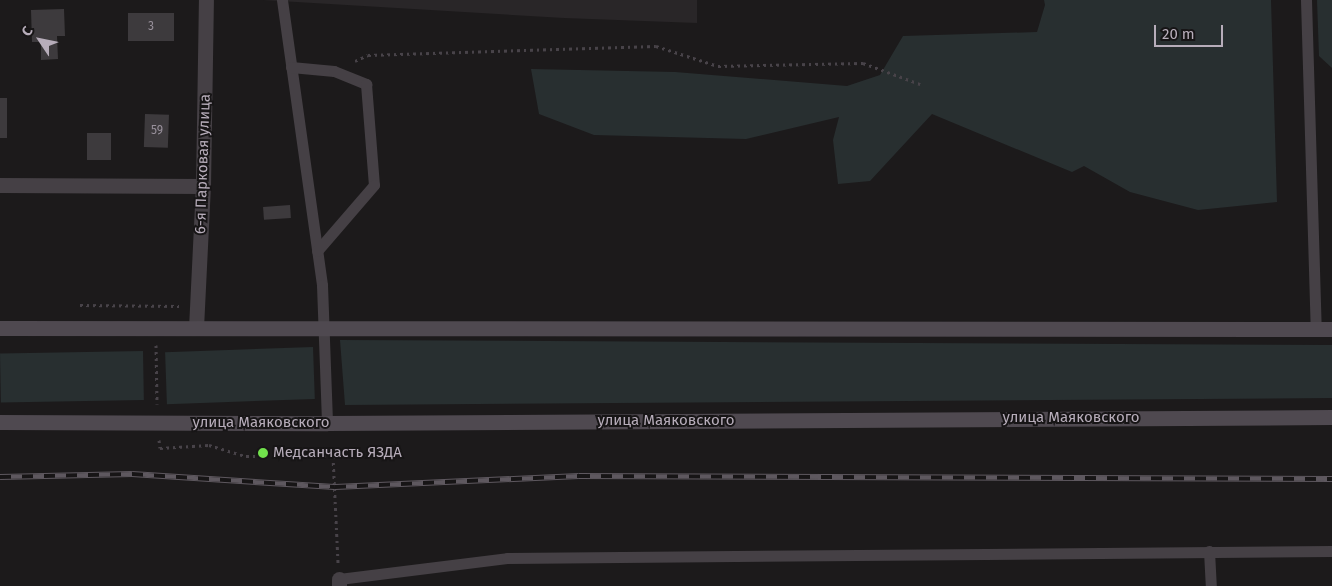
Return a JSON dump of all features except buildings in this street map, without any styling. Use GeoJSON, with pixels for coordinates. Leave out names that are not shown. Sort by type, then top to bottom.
{"type":"FeatureCollection","features":[{"type":"Feature","properties":{"kind":"main road"},"geometry":{"type":"LineString","coordinates":[[0,328],[1332,329]]}},
{"type":"Feature","properties":{"kind":"main road","name":"улица Маяковского"},"geometry":{"type":"LineString","coordinates":[[0,422],[327,423],[1332,417]]}},
{"type":"Feature","properties":{"kind":"street","name":"6-я Парковая улица"},"geometry":{"type":"LineString","coordinates":[[196,328],[203,186],[206,0]]}},
{"type":"Feature","properties":{"kind":"street"},"geometry":{"type":"LineString","coordinates":[[0,185],[203,186]]}},
{"type":"Feature","properties":{"kind":"lane"},"geometry":{"type":"LineString","coordinates":[[282,0],[317,251],[324,328],[327,423]]}},
{"type":"Feature","properties":{"kind":"lane"},"geometry":{"type":"LineString","coordinates":[[1306,0],[1316,329]]}},
{"type":"Feature","properties":{"kind":"lane"},"geometry":{"type":"LineString","coordinates":[[291,67],[334,72],[366,84],[374,185],[317,251]]}},
{"type":"Feature","properties":{"kind":"lane"},"geometry":{"type":"LineString","coordinates":[[339,582],[506,558],[1049,556],[1209,550],[1332,551]]}},
{"type":"Feature","properties":{"kind":"lane"},"geometry":{"type":"LineString","coordinates":[[1209,550],[1211,586]]}},
{"type":"Feature","properties":{"kind":"path"},"geometry":{"type":"LineString","coordinates":[[334,72],[368,55],[656,46],[718,66],[863,63],[920,84]]}},
{"type":"Feature","properties":{"kind":"path"},"geometry":{"type":"LineString","coordinates":[[80,305],[183,306]]}},
{"type":"Feature","properties":{"kind":"path"},"geometry":{"type":"LineString","coordinates":[[246,456],[333,456],[339,582]]}},
{"type":"Feature","properties":{"kind":"shaded area"},"geometry":{"type":"Polygon","coordinates":[[[263,0],[697,0],[697,23],[564,18],[263,0]]]}},
{"type":"Feature","properties":{"kind":"shaded area"},"geometry":{"type":"Polygon","coordinates":[[[1044,0],[1271,0],[1277,202],[1198,210],[1130,192],[1084,166],[1072,172],[932,114],[870,181],[838,184],[833,140],[839,117],[746,139],[594,135],[539,114],[531,69],[675,72],[847,86],[880,75],[903,36],[1037,32],[1045,5],[1044,0]]]}},
{"type":"Feature","properties":{"kind":"shaded area"},"geometry":{"type":"Polygon","coordinates":[[[1317,0],[1332,0],[1332,68],[1319,56],[1317,0]]]}},
{"type":"Feature","properties":{"kind":"shaded area"},"geometry":{"type":"Polygon","coordinates":[[[340,340],[1332,345],[1332,398],[345,405],[340,340]]]}},
{"type":"Feature","properties":{"kind":"shaded area"},"geometry":{"type":"Polygon","coordinates":[[[313,347],[315,399],[167,404],[165,352],[313,347]]]}},
{"type":"Feature","properties":{"kind":"shaded area"},"geometry":{"type":"Polygon","coordinates":[[[143,351],[144,400],[1,402],[0,353],[143,351]]]}},
{"type":"Feature","properties":{"kind":"railway"},"geometry":{"type":"LineString","coordinates":[[0,477],[132,474],[335,487],[579,476],[1332,479]]}},
{"type":"Feature","properties":{"kind":"place","name":"Медсанчасть ЯЗДА"},"geometry":{"type":"Point","coordinates":[263,453]}}]}
